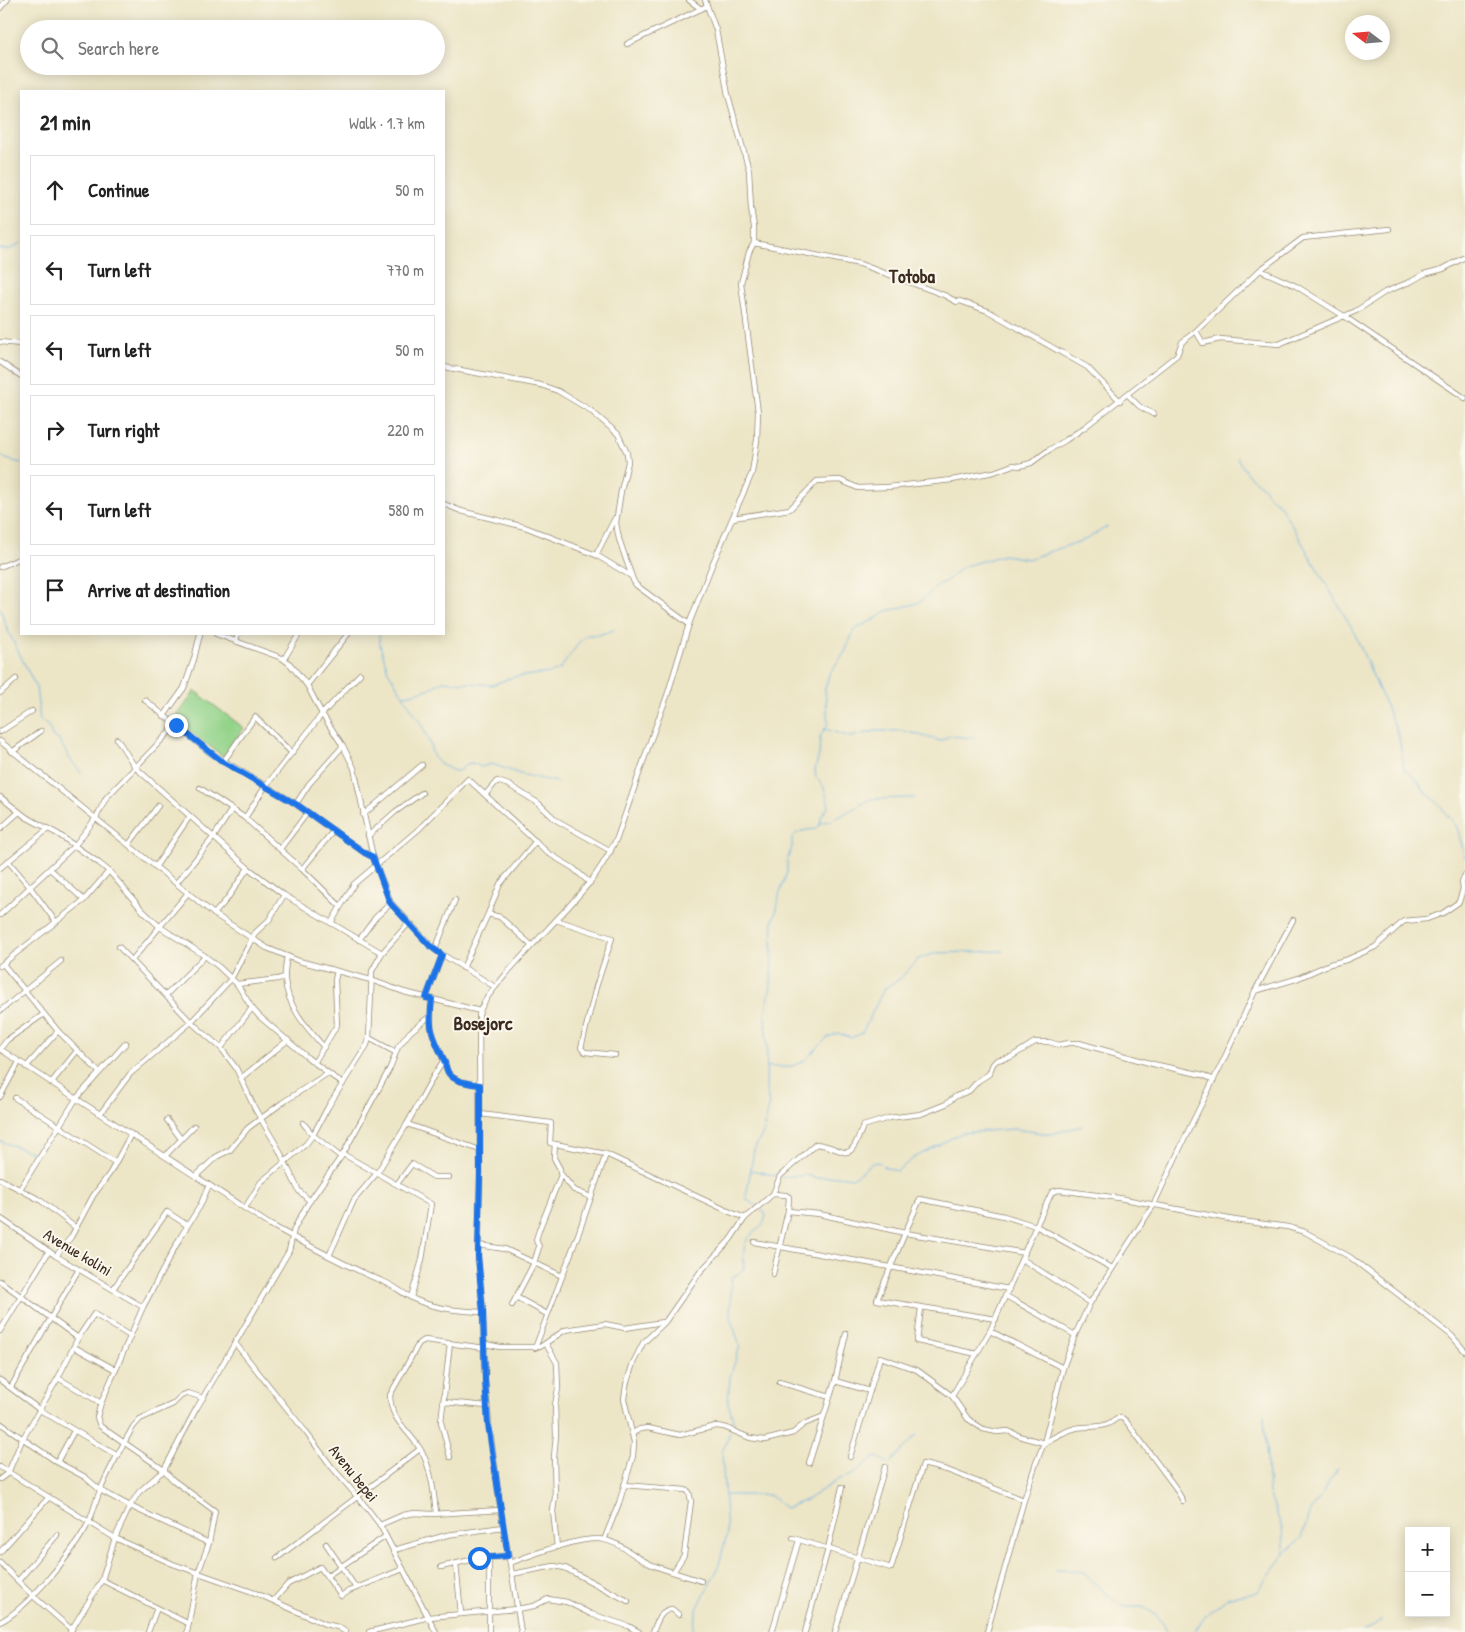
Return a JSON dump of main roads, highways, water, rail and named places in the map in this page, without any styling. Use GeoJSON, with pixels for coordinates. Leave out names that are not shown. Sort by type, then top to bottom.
{"type":"FeatureCollection","features":[{"type":"Feature","properties":{"kind":"waterway"},"geometry":{"type":"LineString","coordinates":[[0,249],[9,250],[20,244]]}},
{"type":"Feature","properties":{"kind":"waterway"},"geometry":{"type":"LineString","coordinates":[[0,454],[6,459],[20,463]]}},
{"type":"Feature","properties":{"kind":"waterway"},"geometry":{"type":"LineString","coordinates":[[1237,458],[1248,475],[1263,487],[1269,496],[1280,505],[1353,630],[1399,736],[1404,769],[1439,804],[1457,827],[1465,857]]}},
{"type":"Feature","properties":{"kind":"waterway"},"geometry":{"type":"LineString","coordinates":[[757,1206],[747,1200],[746,1197],[754,1150],[764,1131],[769,1104],[766,1089],[767,1046],[765,1016],[771,985],[773,919],[787,872],[787,861],[792,847],[792,838],[800,832],[816,829],[820,825],[821,817],[829,806],[824,787],[816,777],[815,770],[819,755],[820,737],[828,724],[825,689],[829,674],[845,652],[854,630],[877,618],[884,612],[918,603],[937,585],[946,581],[964,566],[1004,555],[1028,559],[1087,539],[1107,527]]}},
{"type":"Feature","properties":{"kind":"waterway"},"geometry":{"type":"LineString","coordinates":[[0,608],[8,631],[36,687],[40,720],[48,726],[53,737],[59,740],[81,773]]}},
{"type":"Feature","properties":{"kind":"waterway"},"geometry":{"type":"LineString","coordinates":[[404,695],[424,690],[442,681],[492,685],[513,677],[551,673],[560,669],[581,640],[587,635],[598,635],[614,630]]}},
{"type":"Feature","properties":{"kind":"waterway"},"geometry":{"type":"LineString","coordinates":[[379,635],[380,645],[388,671],[421,724],[429,741],[433,756],[440,764],[454,771],[459,771],[467,764],[473,763],[481,767],[492,764],[520,774],[557,782]]}},
{"type":"Feature","properties":{"kind":"waterway"},"geometry":{"type":"LineString","coordinates":[[825,729],[850,737],[875,731],[904,731],[941,741],[949,736],[974,738]]}},
{"type":"Feature","properties":{"kind":"waterway"},"geometry":{"type":"LineString","coordinates":[[822,822],[831,821],[871,799],[915,798]]}},
{"type":"Feature","properties":{"kind":"waterway"},"geometry":{"type":"LineString","coordinates":[[767,1067],[790,1067],[804,1061],[827,1038],[838,1033],[851,1038],[862,1033],[884,989],[901,978],[918,959],[936,953],[1003,951]]}},
{"type":"Feature","properties":{"kind":"waterway"},"geometry":{"type":"LineString","coordinates":[[782,1177],[807,1175],[814,1178],[838,1176],[853,1178],[872,1163],[879,1162],[884,1167],[897,1171],[914,1158],[961,1133],[1014,1129],[1050,1134],[1082,1126]]}},
{"type":"Feature","properties":{"kind":"waterway"},"geometry":{"type":"LineString","coordinates":[[0,1141],[34,1153]]}},
{"type":"Feature","properties":{"kind":"waterway"},"geometry":{"type":"LineString","coordinates":[[751,1170],[778,1176]]}},
{"type":"Feature","properties":{"kind":"waterway"},"geometry":{"type":"LineString","coordinates":[[732,1429],[734,1423],[728,1403],[730,1377],[740,1346],[730,1317],[731,1280],[732,1277],[744,1268],[745,1243],[765,1219],[766,1215],[760,1209]]}},
{"type":"Feature","properties":{"kind":"waterway"},"geometry":{"type":"LineString","coordinates":[[1264,1416],[1269,1493],[1282,1528],[1285,1553]]}},
{"type":"Feature","properties":{"kind":"waterway"},"geometry":{"type":"LineString","coordinates":[[692,1632],[698,1607],[718,1568],[727,1534],[722,1452],[730,1432]]}},
{"type":"Feature","properties":{"kind":"waterway"},"geometry":{"type":"LineString","coordinates":[[726,1495],[768,1495],[786,1508],[808,1499],[839,1479],[852,1475],[872,1459],[877,1457],[889,1464],[917,1435]]}},
{"type":"Feature","properties":{"kind":"waterway"},"geometry":{"type":"LineString","coordinates":[[1194,1632],[1207,1614],[1229,1597],[1251,1594],[1258,1591],[1285,1553],[1302,1538],[1309,1514],[1338,1469]]}},
{"type":"Feature","properties":{"kind":"waterway"},"geometry":{"type":"LineString","coordinates":[[1055,1570],[1081,1571],[1118,1604],[1127,1607],[1143,1607],[1156,1615],[1167,1632]]}},
{"type":"Feature","properties":{"kind":"waterway"},"geometry":{"type":"LineString","coordinates":[[1364,1632],[1381,1620]]}},
{"type":"Feature","properties":{"kind":"district","name":"Totoba"},"geometry":{"type":"Point","coordinates":[912,276]}},
{"type":"Feature","properties":{"kind":"district","name":"Bosejorc"},"geometry":{"type":"Point","coordinates":[483,1023]}}]}
